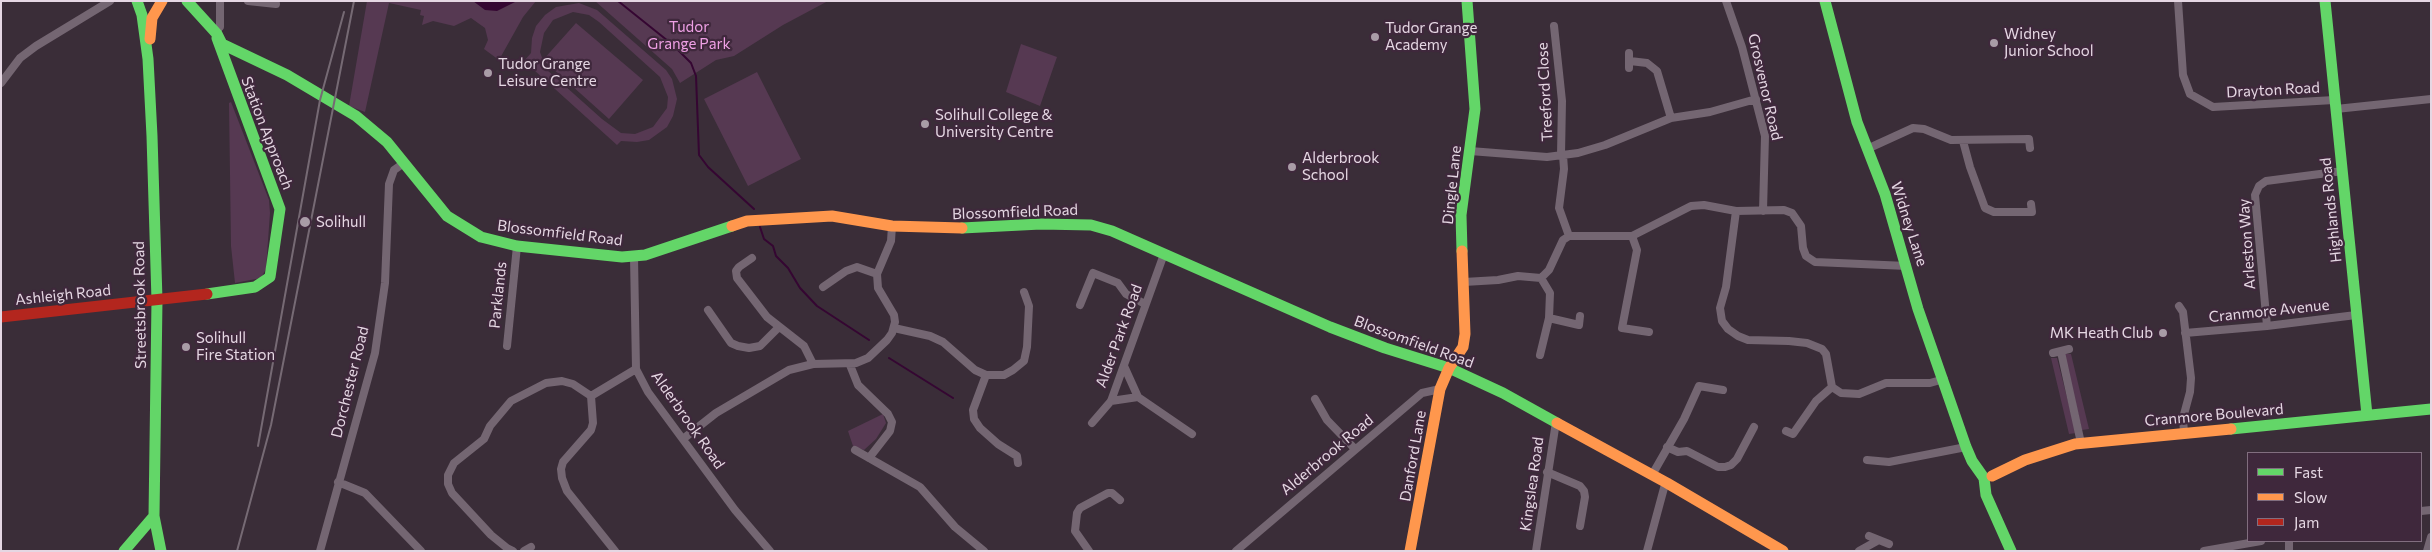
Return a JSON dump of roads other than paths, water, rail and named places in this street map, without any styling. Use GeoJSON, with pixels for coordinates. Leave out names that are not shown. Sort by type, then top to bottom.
{"type":"FeatureCollection","features":[{"type":"Feature","properties":{"kind":"street"},"geometry":{"type":"LineString","coordinates":[[1,83],[20,58],[31,49],[110,1]]}},
{"type":"Feature","properties":{"kind":"street"},"geometry":{"type":"LineString","coordinates":[[139,1],[150,4],[160,1]]}},
{"type":"Feature","properties":{"kind":"street","name":"Streetsbrook Road"},"geometry":{"type":"LineString","coordinates":[[139,1],[148,58],[157,300],[154,516],[161,551]]}},
{"type":"Feature","properties":{"kind":"street","name":"Streetsbrook Road"},"geometry":{"type":"LineString","coordinates":[[148,58],[152,18],[160,1]]}},
{"type":"Feature","properties":{"kind":"street"},"geometry":{"type":"LineString","coordinates":[[216,33],[220,27],[220,1]]}},
{"type":"Feature","properties":{"kind":"street"},"geometry":{"type":"LineString","coordinates":[[248,1],[276,4]]}},
{"type":"Feature","properties":{"kind":"street","name":"Dingle Lane"},"geometry":{"type":"LineString","coordinates":[[1449,368],[1463,347],[1464,282],[1461,215],[1474,109],[1467,1]]}},
{"type":"Feature","properties":{"kind":"street","name":"Grosvenor Road"},"geometry":{"type":"LineString","coordinates":[[1726,1],[1742,47],[1756,99],[1766,150],[1763,211]]}},
{"type":"Feature","properties":{"kind":"street","name":"Widney Lane"},"geometry":{"type":"LineString","coordinates":[[1825,1],[1857,122],[1885,194],[1918,309],[1972,461],[1988,474],[1986,495],[2011,551]]}},
{"type":"Feature","properties":{"kind":"street","name":"Drayton Road"},"geometry":{"type":"LineString","coordinates":[[2178,1],[2183,75],[2190,94],[2213,107],[2335,105],[2431,99]]}},
{"type":"Feature","properties":{"kind":"street","name":"Highlands Road"},"geometry":{"type":"LineString","coordinates":[[2325,1],[2367,415]]}},
{"type":"Feature","properties":{"kind":"street","name":"Blossomfield Road"},"geometry":{"type":"LineString","coordinates":[[187,2],[216,33],[222,44],[241,55],[248,55],[349,111],[386,142],[436,204],[458,225],[481,237],[517,246],[634,257],[658,252],[748,221],[763,219],[832,216],[892,226],[952,229],[1041,224],[1091,225],[1112,231],[1339,330],[1449,368],[1503,393],[1652,475],[1783,551]]}},
{"type":"Feature","properties":{"kind":"street","name":"Treeford Close"},"geometry":{"type":"LineString","coordinates":[[1554,26],[1562,101],[1562,155],[1564,169],[1559,208],[1569,236]]}},
{"type":"Feature","properties":{"kind":"street","name":"Station Approach"},"geometry":{"type":"LineString","coordinates":[[157,300],[255,287],[270,277],[280,209],[221,54],[216,33]]}},
{"type":"Feature","properties":{"kind":"street"},"geometry":{"type":"LineString","coordinates":[[1629,61],[1647,62],[1657,70],[1671,118]]}},
{"type":"Feature","properties":{"kind":"street"},"geometry":{"type":"LineString","coordinates":[[1470,151],[1548,157],[1592,150],[1671,118],[1710,112],[1756,99]]}},
{"type":"Feature","properties":{"kind":"street"},"geometry":{"type":"LineString","coordinates":[[1866,149],[1913,128],[1924,129],[1950,140],[2029,138],[2030,148]]}},
{"type":"Feature","properties":{"kind":"street"},"geometry":{"type":"LineString","coordinates":[[1963,141],[1985,208],[1994,212],[2032,212],[2031,204]]}},
{"type":"Feature","properties":{"kind":"street","name":"Dorchester Road"},"geometry":{"type":"LineString","coordinates":[[320,551],[375,353],[386,283],[391,176],[394,170],[404,163]]}},
{"type":"Feature","properties":{"kind":"street","name":"Arleston Way"},"geometry":{"type":"LineString","coordinates":[[2268,326],[2255,194],[2259,186],[2266,181],[2343,170]]}},
{"type":"Feature","properties":{"kind":"street"},"geometry":{"type":"LineString","coordinates":[[1464,282],[1498,280],[1518,276],[1541,278],[1549,270],[1563,240],[1569,236],[1632,236],[1691,206],[1704,205],[1736,211],[1784,210],[1795,215],[1801,226],[1803,248],[1811,260],[1907,266]]}},
{"type":"Feature","properties":{"kind":"street"},"geometry":{"type":"LineString","coordinates":[[1736,211],[1726,287],[1720,308],[1722,321],[1738,336],[1748,340],[1807,343],[1822,349],[1826,354],[1832,387],[1841,393],[1859,394],[1886,383],[1919,384],[1944,379]]}},
{"type":"Feature","properties":{"kind":"street"},"geometry":{"type":"LineString","coordinates":[[683,439],[716,413],[772,378],[800,366],[813,364],[850,365],[868,358],[887,340],[894,328],[894,315],[878,288],[877,274],[890,242],[892,226]]}},
{"type":"Feature","properties":{"kind":"street"},"geometry":{"type":"LineString","coordinates":[[1632,236],[1637,250],[1622,328],[1649,332]]}},
{"type":"Feature","properties":{"kind":"street","name":"Parklands"},"geometry":{"type":"LineString","coordinates":[[506,346],[517,246]]}},
{"type":"Feature","properties":{"kind":"street","name":"Alder Park Road"},"geometry":{"type":"LineString","coordinates":[[1092,423],[1111,401],[1164,254]]}},
{"type":"Feature","properties":{"kind":"street","name":"Alderbrook Road"},"geometry":{"type":"LineString","coordinates":[[634,257],[636,369],[648,392],[735,510],[770,551]]}},
{"type":"Feature","properties":{"kind":"street"},"geometry":{"type":"LineString","coordinates":[[752,258],[739,267],[736,271],[737,278],[776,330],[804,346],[813,364]]}},
{"type":"Feature","properties":{"kind":"street"},"geometry":{"type":"LineString","coordinates":[[823,286],[846,271],[856,267],[877,274]]}},
{"type":"Feature","properties":{"kind":"street"},"geometry":{"type":"LineString","coordinates":[[1080,305],[1093,274],[1118,283],[1126,294],[1145,304]]}},
{"type":"Feature","properties":{"kind":"street"},"geometry":{"type":"LineString","coordinates":[[1540,355],[1549,318],[1550,293],[1541,278]]}},
{"type":"Feature","properties":{"kind":"street"},"geometry":{"type":"LineString","coordinates":[[894,328],[930,336],[943,342],[975,370],[986,375],[1004,374],[1013,370],[1024,361],[1030,322],[1029,306],[1024,292]]}},
{"type":"Feature","properties":{"kind":"street","name":"Ashleigh Road"},"geometry":{"type":"LineString","coordinates":[[1,317],[157,300]]}},
{"type":"Feature","properties":{"kind":"street"},"geometry":{"type":"LineString","coordinates":[[2179,306],[2183,312],[2190,378],[2190,392],[2183,418],[2184,433]]}},
{"type":"Feature","properties":{"kind":"street"},"geometry":{"type":"LineString","coordinates":[[708,310],[731,343],[738,346],[749,348],[760,346],[776,330]]}},
{"type":"Feature","properties":{"kind":"street","name":"Cranmore Avenue"},"geometry":{"type":"LineString","coordinates":[[2185,333],[2268,326],[2356,315]]}},
{"type":"Feature","properties":{"kind":"street"},"geometry":{"type":"LineString","coordinates":[[1549,318],[1579,325],[1580,316]]}},
{"type":"Feature","properties":{"kind":"street"},"geometry":{"type":"LineString","coordinates":[[2061,352],[2081,443]]}},
{"type":"Feature","properties":{"kind":"street"},"geometry":{"type":"LineString","coordinates":[[850,365],[858,385],[888,414],[892,422],[890,431],[869,458]]}},
{"type":"Feature","properties":{"kind":"street"},"geometry":{"type":"LineString","coordinates":[[1124,366],[1138,397],[1192,434]]}},
{"type":"Feature","properties":{"kind":"street","name":"Danford Lane"},"geometry":{"type":"LineString","coordinates":[[1410,551],[1440,390],[1449,368]]}},
{"type":"Feature","properties":{"kind":"street"},"geometry":{"type":"LineString","coordinates":[[591,396],[636,369]]}},
{"type":"Feature","properties":{"kind":"street"},"geometry":{"type":"LineString","coordinates":[[986,375],[974,410],[974,419],[980,428],[998,444],[1017,456],[1018,463]]}},
{"type":"Feature","properties":{"kind":"street"},"geometry":{"type":"LineString","coordinates":[[513,551],[491,535],[452,493],[448,484],[450,469],[454,463],[484,439],[490,426],[511,401],[546,383],[562,381],[573,384],[591,396]]}},
{"type":"Feature","properties":{"kind":"street"},"geometry":{"type":"LineString","coordinates":[[1652,475],[1684,420],[1699,386],[1723,390]]}},
{"type":"Feature","properties":{"kind":"street"},"geometry":{"type":"LineString","coordinates":[[1786,431],[1793,434],[1816,401],[1832,387]]}},
{"type":"Feature","properties":{"kind":"street","name":"Alderbrook Road"},"geometry":{"type":"LineString","coordinates":[[1236,551],[1422,394],[1440,390]]}},
{"type":"Feature","properties":{"kind":"street"},"geometry":{"type":"LineString","coordinates":[[591,396],[593,423],[591,430],[563,462],[561,469],[562,478],[567,491],[615,551]]}},
{"type":"Feature","properties":{"kind":"street"},"geometry":{"type":"LineString","coordinates":[[1111,401],[1138,397]]}},
{"type":"Feature","properties":{"kind":"street"},"geometry":{"type":"LineString","coordinates":[[1315,399],[1327,420],[1355,450]]}},
{"type":"Feature","properties":{"kind":"street","name":"Cranmore Boulevard"},"geometry":{"type":"LineString","coordinates":[[1988,474],[2081,443],[2431,409]]}},
{"type":"Feature","properties":{"kind":"street","name":"Kingslea Road"},"geometry":{"type":"LineString","coordinates":[[1536,551],[1556,422]]}},
{"type":"Feature","properties":{"kind":"street"},"geometry":{"type":"LineString","coordinates":[[1667,447],[1678,452],[1687,451],[1718,467],[1725,467],[1731,465],[1737,459],[1752,430],[1742,429]]}},
{"type":"Feature","properties":{"kind":"street"},"geometry":{"type":"LineString","coordinates":[[855,450],[920,487],[954,527],[984,551]]}},
{"type":"Feature","properties":{"kind":"street"},"geometry":{"type":"LineString","coordinates":[[1867,460],[1889,462],[1968,451]]}},
{"type":"Feature","properties":{"kind":"street"},"geometry":{"type":"LineString","coordinates":[[1547,472],[1580,486],[1584,491],[1580,526]]}},
{"type":"Feature","properties":{"kind":"street"},"geometry":{"type":"LineString","coordinates":[[338,482],[365,492],[420,551]]}},
{"type":"Feature","properties":{"kind":"street"},"geometry":{"type":"LineString","coordinates":[[1647,551],[1664,488],[1667,484]]}},
{"type":"Feature","properties":{"kind":"street"},"geometry":{"type":"LineString","coordinates":[[1089,551],[1075,531],[1075,517],[1080,508],[1108,492],[1120,500]]}},
{"type":"Feature","properties":{"kind":"street"},"geometry":{"type":"LineString","coordinates":[[124,551],[154,516]]}},
{"type":"Feature","properties":{"kind":"street"},"geometry":{"type":"LineString","coordinates":[[1869,536],[1877,541],[1889,544]]}},
{"type":"Feature","properties":{"kind":"street"},"geometry":{"type":"LineString","coordinates":[[2427,551],[2431,537]]}},
{"type":"Feature","properties":{"kind":"street"},"geometry":{"type":"LineString","coordinates":[[1859,551],[1877,541]]}},
{"type":"Feature","properties":{"kind":"street"},"geometry":{"type":"LineString","coordinates":[[2204,551],[2254,542]]}},
{"type":"Feature","properties":{"kind":"waterway"},"geometry":{"type":"LineString","coordinates":[[618,1],[673,45],[691,63],[696,76],[699,155],[708,167],[754,209]]}},
{"type":"Feature","properties":{"kind":"waterway"},"geometry":{"type":"LineString","coordinates":[[760,227],[764,239],[773,246],[776,256],[788,268],[800,288],[817,306],[869,340]]}},
{"type":"Feature","properties":{"kind":"waterway"},"geometry":{"type":"LineString","coordinates":[[889,358],[953,398]]}},
{"type":"Feature","properties":{"kind":"railway"},"geometry":{"type":"LineString","coordinates":[[237,551],[271,425],[354,1]]}},
{"type":"Feature","properties":{"kind":"railway"},"geometry":{"type":"LineString","coordinates":[[258,446],[320,100],[344,12]]}},
{"type":"Feature","properties":{"kind":"place","name":"Tudor Grange Academy"},"geometry":{"type":"Point","coordinates":[1375,37]}},
{"type":"Feature","properties":{"kind":"place","name":"Widney Junior School"},"geometry":{"type":"Point","coordinates":[1994,43]}},
{"type":"Feature","properties":{"kind":"place","name":"Tudor Grange Leisure Centre"},"geometry":{"type":"Point","coordinates":[488,73]}},
{"type":"Feature","properties":{"kind":"place","name":"Solihull College & University Centre"},"geometry":{"type":"Point","coordinates":[925,124]}},
{"type":"Feature","properties":{"kind":"place","name":"Alderbrook School"},"geometry":{"type":"Point","coordinates":[1292,167]}},
{"type":"Feature","properties":{"kind":"place","name":"Solihull"},"geometry":{"type":"Point","coordinates":[305,222]}},
{"type":"Feature","properties":{"kind":"place","name":"MK Heath Club"},"geometry":{"type":"Point","coordinates":[2163,333]}},
{"type":"Feature","properties":{"kind":"place","name":"Solihull Fire Station"},"geometry":{"type":"Point","coordinates":[186,347]}},
{"type":"Feature","properties":{"kind":"park label","name":"Tudor Grange Park"},"geometry":{"type":"Point","coordinates":[689,36]}}]}
